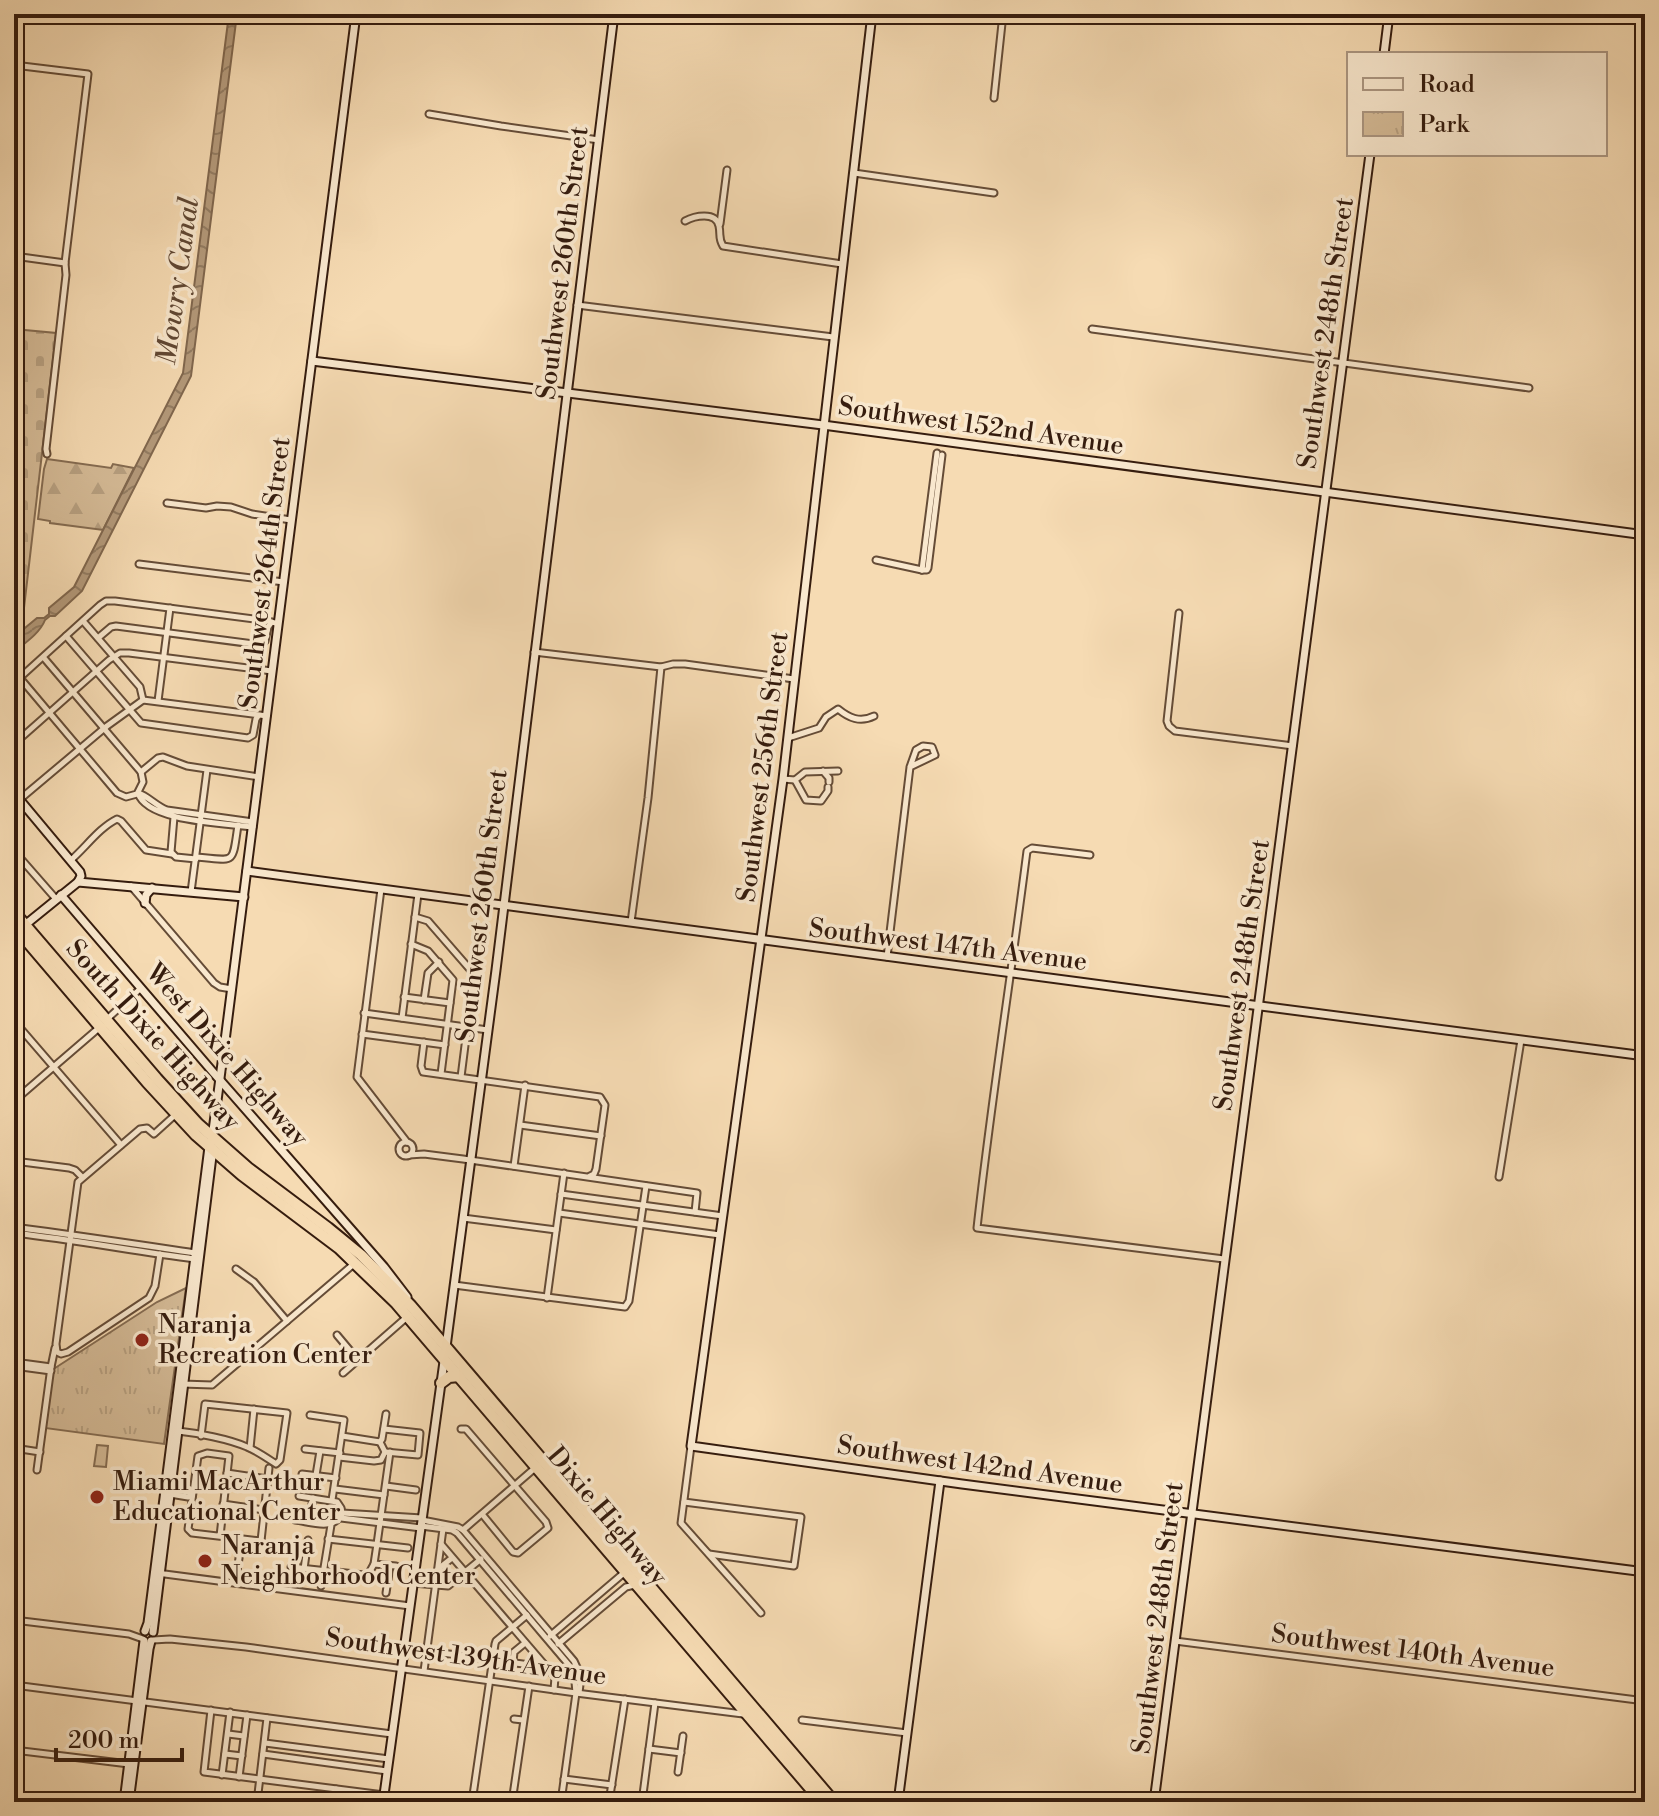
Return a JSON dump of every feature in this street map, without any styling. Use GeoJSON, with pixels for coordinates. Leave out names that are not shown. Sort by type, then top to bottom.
{"type":"FeatureCollection","features":[{"type":"Feature","properties":{"kind":"highway","name":"South Dixie Highway"},"geometry":{"type":"LineString","coordinates":[[14,912],[18,930],[68,989],[79,995],[143,1063],[198,1124],[212,1145]]}},
{"type":"Feature","properties":{"kind":"highway"},"geometry":{"type":"LineString","coordinates":[[14,918],[18,930]]}},
{"type":"Feature","properties":{"kind":"highway","name":"South Dixie Highway"},"geometry":{"type":"LineString","coordinates":[[18,930],[103,1024],[176,1114],[358,1259]]}},
{"type":"Feature","properties":{"kind":"highway","name":"Dixie Highway"},"geometry":{"type":"LineString","coordinates":[[358,1259],[435,1333],[459,1376],[638,1585],[834,1802]]}},
{"type":"Feature","properties":{"kind":"highway","name":"Dixie Highway"},"geometry":{"type":"LineString","coordinates":[[410,1311],[751,1711],[822,1802]]}},
{"type":"Feature","properties":{"kind":"highway"},"geometry":{"type":"LineString","coordinates":[[435,1333],[449,1328]]}},
{"type":"Feature","properties":{"kind":"highway"},"geometry":{"type":"LineString","coordinates":[[441,1383],[449,1377],[459,1376]]}},
{"type":"Feature","properties":{"kind":"street","name":"Southwest 264th Street"},"geometry":{"type":"LineString","coordinates":[[127,1802],[259,777],[263,716],[272,671],[274,624],[284,582],[356,14]]}},
{"type":"Feature","properties":{"kind":"street","name":"Southwest 260th Street"},"geometry":{"type":"LineString","coordinates":[[384,1798],[488,1030],[614,14]]}},
{"type":"Feature","properties":{"kind":"street","name":"Southwest 256th Street"},"geometry":{"type":"LineString","coordinates":[[709,1554],[681,1523],[783,779],[872,14]]}},
{"type":"Feature","properties":{"kind":"street"},"geometry":{"type":"LineString","coordinates":[[994,98],[1003,14]]}},
{"type":"Feature","properties":{"kind":"street"},"geometry":{"type":"LineString","coordinates":[[1384,52],[1389,14]]}},
{"type":"Feature","properties":{"kind":"street"},"geometry":{"type":"LineString","coordinates":[[1616,14],[1645,18]]}},
{"type":"Feature","properties":{"kind":"street"},"geometry":{"type":"LineString","coordinates":[[14,65],[88,74],[65,263],[47,454]]}},
{"type":"Feature","properties":{"kind":"street"},"geometry":{"type":"LineString","coordinates":[[429,114],[599,140]]}},
{"type":"Feature","properties":{"kind":"street","name":"Southwest 248th Street"},"geometry":{"type":"LineString","coordinates":[[1154,1802],[1370,156]]}},
{"type":"Feature","properties":{"kind":"street"},"geometry":{"type":"LineString","coordinates":[[727,170],[719,225],[719,241],[723,246],[842,264]]}},
{"type":"Feature","properties":{"kind":"street"},"geometry":{"type":"LineString","coordinates":[[854,173],[994,193]]}},
{"type":"Feature","properties":{"kind":"street"},"geometry":{"type":"LineString","coordinates":[[685,221],[703,216],[716,220],[719,225]]}},
{"type":"Feature","properties":{"kind":"street"},"geometry":{"type":"LineString","coordinates":[[14,256],[65,263]]}},
{"type":"Feature","properties":{"kind":"street"},"geometry":{"type":"LineString","coordinates":[[577,305],[833,337]]}},
{"type":"Feature","properties":{"kind":"street"},"geometry":{"type":"LineString","coordinates":[[1092,329],[1529,388]]}},
{"type":"Feature","properties":{"kind":"street","name":"Southwest 152nd Avenue"},"geometry":{"type":"LineString","coordinates":[[312,361],[823,425],[1645,535]]}},
{"type":"Feature","properties":{"kind":"street"},"geometry":{"type":"LineString","coordinates":[[876,560],[922,570],[939,454]]}},
{"type":"Feature","properties":{"kind":"street"},"geometry":{"type":"LineString","coordinates":[[167,503],[206,508],[231,507],[291,520]]}},
{"type":"Feature","properties":{"kind":"street"},"geometry":{"type":"LineString","coordinates":[[139,564],[284,582]]}},
{"type":"Feature","properties":{"kind":"street"},"geometry":{"type":"LineString","coordinates":[[14,683],[100,605],[110,601],[274,624]]}},
{"type":"Feature","properties":{"kind":"street"},"geometry":{"type":"LineString","coordinates":[[158,701],[170,608]]}},
{"type":"Feature","properties":{"kind":"street"},"geometry":{"type":"LineString","coordinates":[[1179,613],[1167,721],[1169,726],[1175,731],[1293,746]]}},
{"type":"Feature","properties":{"kind":"street"},"geometry":{"type":"LineString","coordinates":[[83,621],[140,687],[143,700]]}},
{"type":"Feature","properties":{"kind":"street"},"geometry":{"type":"LineString","coordinates":[[98,638],[114,626],[261,645],[268,627],[274,624]]}},
{"type":"Feature","properties":{"kind":"street"},"geometry":{"type":"LineString","coordinates":[[66,636],[141,723],[248,738],[253,735],[256,719],[263,716]]}},
{"type":"Feature","properties":{"kind":"street"},"geometry":{"type":"LineString","coordinates":[[14,744],[96,672],[124,652],[272,671]]}},
{"type":"Feature","properties":{"kind":"street"},"geometry":{"type":"LineString","coordinates":[[534,652],[661,667],[685,664],[794,679]]}},
{"type":"Feature","properties":{"kind":"street"},"geometry":{"type":"LineString","coordinates":[[44,658],[141,772],[143,782],[139,799],[148,807],[174,817],[253,825]]}},
{"type":"Feature","properties":{"kind":"street"},"geometry":{"type":"LineString","coordinates":[[631,922],[661,667]]}},
{"type":"Feature","properties":{"kind":"street"},"geometry":{"type":"LineString","coordinates":[[20,678],[117,793],[126,797],[138,793],[164,809],[201,818],[253,825]]}},
{"type":"Feature","properties":{"kind":"street"},"geometry":{"type":"LineString","coordinates":[[18,930],[78,882],[81,873],[17,796],[143,700],[263,716]]}},
{"type":"Feature","properties":{"kind":"street"},"geometry":{"type":"LineString","coordinates":[[787,738],[819,728],[826,717],[838,709],[860,720],[874,716]]}},
{"type":"Feature","properties":{"kind":"street"},"geometry":{"type":"LineString","coordinates":[[887,957],[910,767],[916,750],[923,746],[932,747],[935,755],[910,767]]}},
{"type":"Feature","properties":{"kind":"street"},"geometry":{"type":"LineString","coordinates":[[141,772],[162,757],[207,770],[259,777]]}},
{"type":"Feature","properties":{"kind":"street"},"geometry":{"type":"LineString","coordinates":[[191,892],[207,770]]}},
{"type":"Feature","properties":{"kind":"street"},"geometry":{"type":"LineString","coordinates":[[795,780],[806,800],[821,801],[828,791],[829,778],[823,771]]}},
{"type":"Feature","properties":{"kind":"street"},"geometry":{"type":"LineString","coordinates":[[783,779],[795,780],[805,772],[838,771]]}},
{"type":"Feature","properties":{"kind":"street"},"geometry":{"type":"LineString","coordinates":[[172,854],[174,817]]}},
{"type":"Feature","properties":{"kind":"street"},"geometry":{"type":"LineString","coordinates":[[71,860],[90,844],[94,836],[117,819],[146,850],[177,857],[226,860],[234,854],[238,825]]}},
{"type":"Feature","properties":{"kind":"street"},"geometry":{"type":"LineString","coordinates":[[1090,855],[1032,848],[1027,851],[977,1228],[1224,1259]]}},
{"type":"Feature","properties":{"kind":"street"},"geometry":{"type":"LineString","coordinates":[[14,851],[59,897]]}},
{"type":"Feature","properties":{"kind":"street","name":"Southwest 147th Avenue"},"geometry":{"type":"LineString","coordinates":[[247,871],[1645,1056]]}},
{"type":"Feature","properties":{"kind":"street"},"geometry":{"type":"LineString","coordinates":[[78,882],[244,897]]}},
{"type":"Feature","properties":{"kind":"street"},"geometry":{"type":"LineString","coordinates":[[131,886],[214,983],[232,989]]}},
{"type":"Feature","properties":{"kind":"street"},"geometry":{"type":"LineString","coordinates":[[145,903],[146,895],[152,888]]}},
{"type":"Feature","properties":{"kind":"street"},"geometry":{"type":"LineString","coordinates":[[381,889],[357,1079],[413,1150],[409,1155]]}},
{"type":"Feature","properties":{"kind":"street"},"geometry":{"type":"LineString","coordinates":[[402,1018],[418,894]]}},
{"type":"Feature","properties":{"kind":"street","name":"West Dixie Highway"},"geometry":{"type":"LineString","coordinates":[[59,897],[401,1287],[410,1311]]}},
{"type":"Feature","properties":{"kind":"street"},"geometry":{"type":"LineString","coordinates":[[415,917],[428,921],[473,971],[461,1077]]}},
{"type":"Feature","properties":{"kind":"street"},"geometry":{"type":"LineString","coordinates":[[411,944],[426,949],[453,980],[441,1074]]}},
{"type":"Feature","properties":{"kind":"street"},"geometry":{"type":"LineString","coordinates":[[424,1000],[428,973],[439,962]]}},
{"type":"Feature","properties":{"kind":"street"},"geometry":{"type":"LineString","coordinates":[[14,1101],[141,988]]}},
{"type":"Feature","properties":{"kind":"street"},"geometry":{"type":"LineString","coordinates":[[404,997],[450,1003]]}},
{"type":"Feature","properties":{"kind":"street"},"geometry":{"type":"LineString","coordinates":[[364,1013],[488,1030]]}},
{"type":"Feature","properties":{"kind":"street"},"geometry":{"type":"LineString","coordinates":[[14,1021],[121,1145]]}},
{"type":"Feature","properties":{"kind":"street"},"geometry":{"type":"LineString","coordinates":[[362,1034],[445,1045]]}},
{"type":"Feature","properties":{"kind":"street"},"geometry":{"type":"LineString","coordinates":[[1499,1177],[1521,1040]]}},
{"type":"Feature","properties":{"kind":"street"},"geometry":{"type":"LineString","coordinates":[[424,1042],[421,1070],[425,1072],[600,1097],[605,1105],[596,1169],[590,1176]]}},
{"type":"Feature","properties":{"kind":"street"},"geometry":{"type":"LineString","coordinates":[[514,1166],[525,1085]]}},
{"type":"Feature","properties":{"kind":"street"},"geometry":{"type":"LineString","coordinates":[[198,1124],[207,1122],[216,1113]]}},
{"type":"Feature","properties":{"kind":"street"},"geometry":{"type":"LineString","coordinates":[[37,1470],[77,1184],[143,1127],[154,1134],[176,1114]]}},
{"type":"Feature","properties":{"kind":"street"},"geometry":{"type":"LineString","coordinates":[[520,1125],[601,1136]]}},
{"type":"Feature","properties":{"kind":"street"},"geometry":{"type":"LineString","coordinates":[[407,1144],[398,1148],[405,1156],[424,1154],[697,1193],[695,1212]]}},
{"type":"Feature","properties":{"kind":"street"},"geometry":{"type":"LineString","coordinates":[[407,1144],[424,1154]]}},
{"type":"Feature","properties":{"kind":"street"},"geometry":{"type":"LineString","coordinates":[[14,1161],[69,1168],[82,1177]]}},
{"type":"Feature","properties":{"kind":"street"},"geometry":{"type":"LineString","coordinates":[[547,1298],[564,1173]]}},
{"type":"Feature","properties":{"kind":"street"},"geometry":{"type":"LineString","coordinates":[[454,1285],[621,1308],[627,1306],[646,1186]]}},
{"type":"Feature","properties":{"kind":"street"},"geometry":{"type":"LineString","coordinates":[[561,1194],[723,1216]]}},
{"type":"Feature","properties":{"kind":"street"},"geometry":{"type":"LineString","coordinates":[[559,1213],[720,1235]]}},
{"type":"Feature","properties":{"kind":"street"},"geometry":{"type":"LineString","coordinates":[[462,1217],[556,1230]]}},
{"type":"Feature","properties":{"kind":"street"},"geometry":{"type":"LineString","coordinates":[[14,1230],[197,1256]]}},
{"type":"Feature","properties":{"kind":"street"},"geometry":{"type":"LineString","coordinates":[[70,1237],[160,1254],[197,1256]]}},
{"type":"Feature","properties":{"kind":"street"},"geometry":{"type":"LineString","coordinates":[[181,1384],[212,1385],[358,1259],[363,1249],[362,1242]]}},
{"type":"Feature","properties":{"kind":"street"},"geometry":{"type":"LineString","coordinates":[[56,1350],[61,1354],[68,1352],[152,1296],[160,1254]]}},
{"type":"Feature","properties":{"kind":"street"},"geometry":{"type":"LineString","coordinates":[[236,1269],[256,1285],[287,1321]]}},
{"type":"Feature","properties":{"kind":"street"},"geometry":{"type":"LineString","coordinates":[[343,1373],[410,1311]]}},
{"type":"Feature","properties":{"kind":"street"},"geometry":{"type":"LineString","coordinates":[[337,1335],[358,1360]]}},
{"type":"Feature","properties":{"kind":"street"},"geometry":{"type":"LineString","coordinates":[[14,1364],[51,1369]]}},
{"type":"Feature","properties":{"kind":"street","name":"Southwest 264th Street"},"geometry":{"type":"LineString","coordinates":[[157,1572],[170,1492],[181,1384]]}},
{"type":"Feature","properties":{"kind":"street"},"geometry":{"type":"LineString","coordinates":[[177,1432],[232,1442],[250,1448],[276,1464],[280,1460],[287,1413],[205,1404],[201,1436]]}},
{"type":"Feature","properties":{"kind":"street"},"geometry":{"type":"LineString","coordinates":[[250,1448],[254,1409]]}},
{"type":"Feature","properties":{"kind":"street"},"geometry":{"type":"LineString","coordinates":[[380,1442],[386,1414]]}},
{"type":"Feature","properties":{"kind":"street"},"geometry":{"type":"LineString","coordinates":[[310,1415],[344,1420],[332,1500]]}},
{"type":"Feature","properties":{"kind":"street"},"geometry":{"type":"LineString","coordinates":[[384,1429],[421,1435],[418,1455],[388,1452]]}},
{"type":"Feature","properties":{"kind":"street"},"geometry":{"type":"LineString","coordinates":[[461,1429],[466,1429],[548,1528],[518,1553],[513,1552],[482,1514]]}},
{"type":"Feature","properties":{"kind":"street"},"geometry":{"type":"LineString","coordinates":[[291,1567],[367,1575],[374,1564],[388,1452],[380,1442],[342,1436]]}},
{"type":"Feature","properties":{"kind":"street","name":"Southwest 142nd Avenue"},"geometry":{"type":"LineString","coordinates":[[691,1446],[1645,1572]]}},
{"type":"Feature","properties":{"kind":"street"},"geometry":{"type":"LineString","coordinates":[[14,1448],[40,1452]]}},
{"type":"Feature","properties":{"kind":"street"},"geometry":{"type":"LineString","coordinates":[[305,1449],[374,1461],[381,1460],[388,1452]]}},
{"type":"Feature","properties":{"kind":"street"},"geometry":{"type":"LineString","coordinates":[[316,1475],[320,1451]]}},
{"type":"Feature","properties":{"kind":"street"},"geometry":{"type":"LineString","coordinates":[[220,1536],[229,1456],[207,1453],[198,1456],[188,1529],[192,1533],[261,1541],[269,1468]]}},
{"type":"Feature","properties":{"kind":"street"},"geometry":{"type":"LineString","coordinates":[[463,1530],[537,1467]]}},
{"type":"Feature","properties":{"kind":"street"},"geometry":{"type":"LineString","coordinates":[[227,1473],[268,1479]]}},
{"type":"Feature","properties":{"kind":"street"},"geometry":{"type":"LineString","coordinates":[[302,1474],[336,1478]]}},
{"type":"Feature","properties":{"kind":"street"},"geometry":{"type":"LineString","coordinates":[[898,1802],[940,1481]]}},
{"type":"Feature","properties":{"kind":"street"},"geometry":{"type":"LineString","coordinates":[[386,1486],[416,1490]]}},
{"type":"Feature","properties":{"kind":"street"},"geometry":{"type":"LineString","coordinates":[[335,1489],[384,1495]]}},
{"type":"Feature","properties":{"kind":"street"},"geometry":{"type":"LineString","coordinates":[[170,1492],[193,1496]]}},
{"type":"Feature","properties":{"kind":"street"},"geometry":{"type":"LineString","coordinates":[[299,1496],[332,1500],[338,1503],[342,1516]]}},
{"type":"Feature","properties":{"kind":"street"},"geometry":{"type":"LineString","coordinates":[[309,1522],[313,1498]]}},
{"type":"Feature","properties":{"kind":"street"},"geometry":{"type":"LineString","coordinates":[[684,1502],[801,1517],[794,1566],[709,1554]]}},
{"type":"Feature","properties":{"kind":"street"},"geometry":{"type":"LineString","coordinates":[[223,1504],[264,1510]]}},
{"type":"Feature","properties":{"kind":"street"},"geometry":{"type":"LineString","coordinates":[[381,1520],[400,1515],[457,1533],[557,1645],[574,1671],[577,1693],[562,1800],[596,1802]]}},
{"type":"Feature","properties":{"kind":"street"},"geometry":{"type":"LineString","coordinates":[[321,1586],[331,1525],[342,1516],[458,1527],[529,1613]]}},
{"type":"Feature","properties":{"kind":"street"},"geometry":{"type":"LineString","coordinates":[[295,1520],[331,1525]]}},
{"type":"Feature","properties":{"kind":"street"},"geometry":{"type":"LineString","coordinates":[[424,1671],[443,1529]]}},
{"type":"Feature","properties":{"kind":"street"},"geometry":{"type":"LineString","coordinates":[[237,1571],[242,1539]]}},
{"type":"Feature","properties":{"kind":"street"},"geometry":{"type":"LineString","coordinates":[[328,1539],[408,1548]]}},
{"type":"Feature","properties":{"kind":"street"},"geometry":{"type":"LineString","coordinates":[[304,1569],[308,1540]]}},
{"type":"Feature","properties":{"kind":"street"},"geometry":{"type":"LineString","coordinates":[[441,1544],[555,1677],[554,1690]]}},
{"type":"Feature","properties":{"kind":"street"},"geometry":{"type":"LineString","coordinates":[[709,1554],[761,1613]]}},
{"type":"Feature","properties":{"kind":"street"},"geometry":{"type":"LineString","coordinates":[[438,1569],[452,1558]]}},
{"type":"Feature","properties":{"kind":"street"},"geometry":{"type":"LineString","coordinates":[[413,1583],[448,1586],[481,1559]]}},
{"type":"Feature","properties":{"kind":"street"},"geometry":{"type":"LineString","coordinates":[[374,1564],[393,1566],[386,1593]]}},
{"type":"Feature","properties":{"kind":"street"},"geometry":{"type":"LineString","coordinates":[[550,1637],[626,1571]]}},
{"type":"Feature","properties":{"kind":"street"},"geometry":{"type":"LineString","coordinates":[[157,1572],[410,1606]]}},
{"type":"Feature","properties":{"kind":"street"},"geometry":{"type":"LineString","coordinates":[[557,1645],[626,1587],[638,1585]]}},
{"type":"Feature","properties":{"kind":"street"},"geometry":{"type":"LineString","coordinates":[[472,1802],[496,1641],[529,1613]]}},
{"type":"Feature","properties":{"kind":"street"},"geometry":{"type":"LineString","coordinates":[[14,1661],[17,1620]]}},
{"type":"Feature","properties":{"kind":"street","name":"Southwest 139th Avenue"},"geometry":{"type":"LineString","coordinates":[[17,1620],[246,1647],[655,1703],[751,1711]]}},
{"type":"Feature","properties":{"kind":"street","name":"Southwest 140th Avenue"},"geometry":{"type":"LineString","coordinates":[[1175,1641],[1645,1701]]}},
{"type":"Feature","properties":{"kind":"street"},"geometry":{"type":"LineString","coordinates":[[513,1662],[514,1652],[525,1643]]}},
{"type":"Feature","properties":{"kind":"street"},"geometry":{"type":"LineString","coordinates":[[427,1651],[545,1667]]}},
{"type":"Feature","properties":{"kind":"street"},"geometry":{"type":"LineString","coordinates":[[14,1685],[392,1734]]}},
{"type":"Feature","properties":{"kind":"street"},"geometry":{"type":"LineString","coordinates":[[512,1802],[529,1686]]}},
{"type":"Feature","properties":{"kind":"street"},"geometry":{"type":"LineString","coordinates":[[609,1802],[625,1699]]}},
{"type":"Feature","properties":{"kind":"street"},"geometry":{"type":"LineString","coordinates":[[642,1802],[655,1703]]}},
{"type":"Feature","properties":{"kind":"street"},"geometry":{"type":"LineString","coordinates":[[211,1710],[204,1772],[384,1798]]}},
{"type":"Feature","properties":{"kind":"street"},"geometry":{"type":"LineString","coordinates":[[222,1775],[230,1712]]}},
{"type":"Feature","properties":{"kind":"street"},"geometry":{"type":"LineString","coordinates":[[239,1777],[247,1714]]}},
{"type":"Feature","properties":{"kind":"street"},"geometry":{"type":"LineString","coordinates":[[257,1802],[267,1718]]}},
{"type":"Feature","properties":{"kind":"street"},"geometry":{"type":"LineString","coordinates":[[514,1719],[523,1720]]}},
{"type":"Feature","properties":{"kind":"street"},"geometry":{"type":"LineString","coordinates":[[802,1720],[907,1733]]}},
{"type":"Feature","properties":{"kind":"street"},"geometry":{"type":"LineString","coordinates":[[228,1734],[244,1736]]}},
{"type":"Feature","properties":{"kind":"street"},"geometry":{"type":"LineString","coordinates":[[678,1772],[683,1736]]}},
{"type":"Feature","properties":{"kind":"street"},"geometry":{"type":"LineString","coordinates":[[265,1743],[389,1759]]}},
{"type":"Feature","properties":{"kind":"street"},"geometry":{"type":"LineString","coordinates":[[649,1749],[681,1753]]}},
{"type":"Feature","properties":{"kind":"street"},"geometry":{"type":"LineString","coordinates":[[14,1750],[132,1764]]}},
{"type":"Feature","properties":{"kind":"street"},"geometry":{"type":"LineString","coordinates":[[225,1754],[242,1756]]}},
{"type":"Feature","properties":{"kind":"street"},"geometry":{"type":"LineString","coordinates":[[263,1754],[387,1771]]}},
{"type":"Feature","properties":{"kind":"street"},"geometry":{"type":"LineString","coordinates":[[564,1779],[612,1785]]}},
{"type":"Feature","properties":{"kind":"street"},"geometry":{"type":"LineString","coordinates":[[335,1802],[336,1789]]}},
{"type":"Feature","properties":{"kind":"green space"},"geometry":{"type":"Polygon","coordinates":[[[14,329],[56,333],[22,625],[14,628],[14,329]]]}},
{"type":"Feature","properties":{"kind":"green space"},"geometry":{"type":"Polygon","coordinates":[[[47,459],[134,468],[103,530],[38,519],[47,459]]]}},
{"type":"Feature","properties":{"kind":"green space"},"geometry":{"type":"Polygon","coordinates":[[[186,1288],[164,1444],[45,1428],[52,1370],[157,1302],[186,1288]]]}},
{"type":"Feature","properties":{"kind":"green space"},"geometry":{"type":"Polygon","coordinates":[[[97,1445],[108,1446],[106,1467],[94,1466],[97,1445]]]}},
{"type":"Feature","properties":{"kind":"water"},"geometry":{"type":"Polygon","coordinates":[[[229,14],[237,14],[191,376],[82,591],[55,616],[45,620],[36,633],[14,652],[14,637],[37,618],[49,614],[49,608],[74,587],[183,373],[229,14]]]}},
{"type":"Feature","properties":{"kind":"place","name":"Naranja Recreation Center"},"geometry":{"type":"Point","coordinates":[142,1340]}},
{"type":"Feature","properties":{"kind":"place","name":"Miami MacArthur Educational Center"},"geometry":{"type":"Point","coordinates":[97,1497]}},
{"type":"Feature","properties":{"kind":"place","name":"Naranja Neighborhood Center"},"geometry":{"type":"Point","coordinates":[205,1561]}},
{"type":"Feature","properties":{"kind":"water label","name":"Mowry Canal"},"geometry":{"type":"Point","coordinates":[178,281]}}]}
